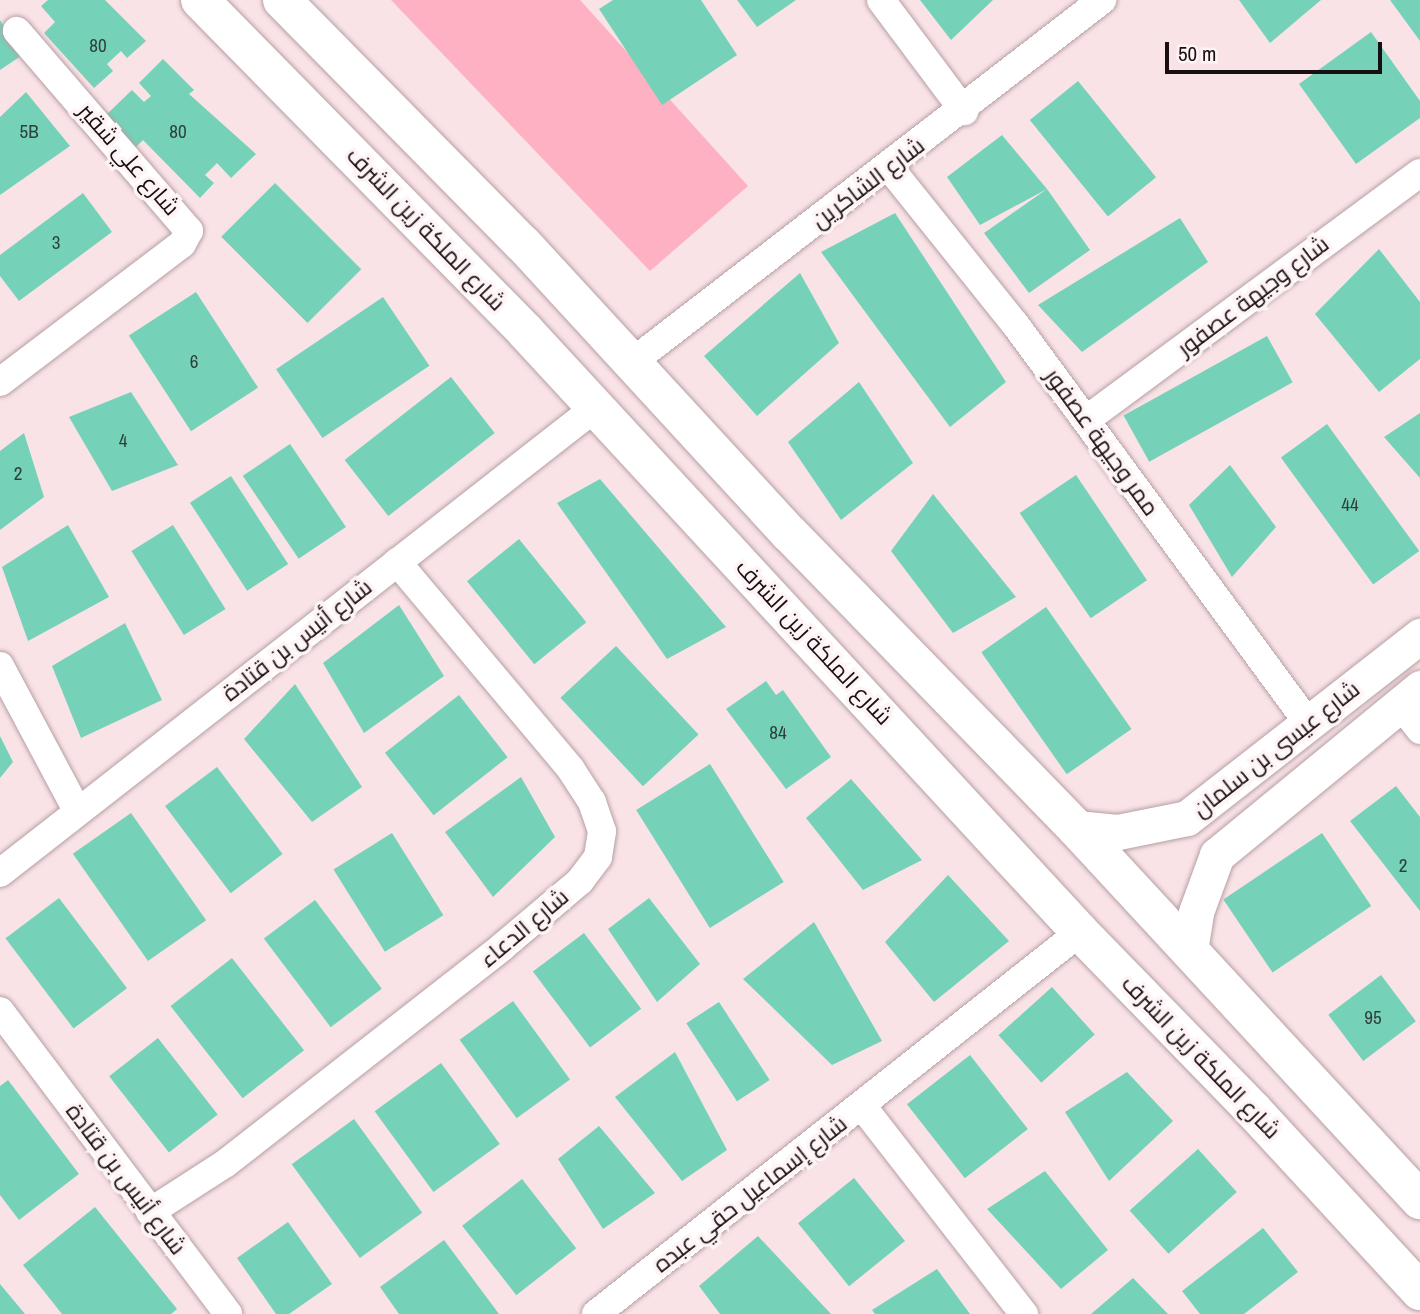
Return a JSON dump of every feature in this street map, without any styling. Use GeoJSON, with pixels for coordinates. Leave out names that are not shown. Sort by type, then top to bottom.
{"type":"FeatureCollection","features":[{"type":"Feature","properties":{"kind":"main road","name":"شارع الملكة زين الشرف"},"geometry":{"type":"LineString","coordinates":[[200,0],[595,408],[1080,932],[1252,1108],[1420,1291]]}},
{"type":"Feature","properties":{"kind":"main road"},"geometry":{"type":"LineString","coordinates":[[282,0],[523,244],[808,554],[1076,828],[1420,1200]]}},
{"type":"Feature","properties":{"kind":"street"},"geometry":{"type":"LineString","coordinates":[[881,0],[964,111]]}},
{"type":"Feature","properties":{"kind":"street","name":"شارع الشاكرين"},"geometry":{"type":"LineString","coordinates":[[631,363],[964,111],[1102,0]]}},
{"type":"Feature","properties":{"kind":"street","name":"شارع علي شقير"},"geometry":{"type":"LineString","coordinates":[[0,382],[182,244],[189,231],[18,31]]}},
{"type":"Feature","properties":{"kind":"street","name":"ممر وجيهة عصفور"},"geometry":{"type":"LineString","coordinates":[[889,167],[1086,420],[1308,723]]}},
{"type":"Feature","properties":{"kind":"street","name":"شارع وجيهة عصفور"},"geometry":{"type":"LineString","coordinates":[[1086,420],[1420,173]]}},
{"type":"Feature","properties":{"kind":"street","name":"شارع أنيس بن قتادة"},"geometry":{"type":"LineString","coordinates":[[0,873],[77,810],[595,408]]}},
{"type":"Feature","properties":{"kind":"street","name":"شارع الدعاء"},"geometry":{"type":"LineString","coordinates":[[150,1212],[226,1163],[502,947],[570,890],[598,857],[602,831],[592,802],[570,768],[397,562]]}},
{"type":"Feature","properties":{"kind":"street","name":"شارع عيسى بن سلمان"},"geometry":{"type":"LineString","coordinates":[[1076,828],[1118,832],[1187,818],[1420,636]]}},
{"type":"Feature","properties":{"kind":"street"},"geometry":{"type":"LineString","coordinates":[[0,666],[77,810]]}},
{"type":"Feature","properties":{"kind":"street","name":"شارع عيسى بن سلمان"},"geometry":{"type":"LineString","coordinates":[[1217,855],[1413,707]]}},
{"type":"Feature","properties":{"kind":"street"},"geometry":{"type":"LineString","coordinates":[[1187,818],[1195,839],[1217,855],[1196,912],[1190,951]]}},
{"type":"Feature","properties":{"kind":"street"},"geometry":{"type":"LineString","coordinates":[[862,1107],[1080,932]]}},
{"type":"Feature","properties":{"kind":"street","name":"شارع أنيس بن قتادة"},"geometry":{"type":"LineString","coordinates":[[0,1011],[228,1314]]}},
{"type":"Feature","properties":{"kind":"street","name":"شارع إسماعيل حقي عبده"},"geometry":{"type":"LineString","coordinates":[[596,1314],[862,1107],[1024,1314]]}},
{"type":"Feature","properties":{"kind":"shaded area"},"geometry":{"type":"Polygon","coordinates":[[[391,0],[580,0],[748,186],[650,271],[391,0]]]}},
{"type":"Feature","properties":{"kind":"building"},"geometry":{"type":"Polygon","coordinates":[[[48,0],[105,0],[146,41],[127,58],[121,51],[107,64],[113,71],[94,88],[44,33],[55,22],[41,6],[48,0]]]}},
{"type":"Feature","properties":{"kind":"building"},"geometry":{"type":"Polygon","coordinates":[[[613,0],[701,0],[737,55],[662,105],[599,9],[613,0]]]}},
{"type":"Feature","properties":{"kind":"building"},"geometry":{"type":"Polygon","coordinates":[[[737,0],[796,0],[757,27],[737,0]]]}},
{"type":"Feature","properties":{"kind":"building"},"geometry":{"type":"Polygon","coordinates":[[[920,0],[993,0],[951,40],[920,0]]]}},
{"type":"Feature","properties":{"kind":"building"},"geometry":{"type":"Polygon","coordinates":[[[1239,0],[1321,0],[1270,43],[1239,0]]]}},
{"type":"Feature","properties":{"kind":"building"},"geometry":{"type":"Polygon","coordinates":[[[1390,0],[1420,0],[1420,41],[1390,0]]]}},
{"type":"Feature","properties":{"kind":"building"},"geometry":{"type":"Polygon","coordinates":[[[0,20],[21,56],[0,70],[0,20]]]}},
{"type":"Feature","properties":{"kind":"building"},"geometry":{"type":"Polygon","coordinates":[[[1371,32],[1420,101],[1420,118],[1356,164],[1299,84],[1371,32]]]}},
{"type":"Feature","properties":{"kind":"building"},"geometry":{"type":"Polygon","coordinates":[[[163,59],[194,90],[189,94],[256,154],[231,178],[217,163],[205,175],[214,183],[200,198],[143,140],[136,147],[105,116],[132,90],[144,102],[151,96],[139,83],[163,59]]]}},
{"type":"Feature","properties":{"kind":"building"},"geometry":{"type":"Polygon","coordinates":[[[1078,81],[1156,177],[1108,216],[1030,120],[1078,81]]]}},
{"type":"Feature","properties":{"kind":"building"},"geometry":{"type":"Polygon","coordinates":[[[26,92],[70,146],[0,195],[0,117],[26,92]]]}},
{"type":"Feature","properties":{"kind":"building"},"geometry":{"type":"Polygon","coordinates":[[[1002,135],[1047,189],[980,225],[947,177],[1002,135]]]}},
{"type":"Feature","properties":{"kind":"building"},"geometry":{"type":"Polygon","coordinates":[[[275,183],[361,269],[308,323],[221,237],[275,183]]]}},
{"type":"Feature","properties":{"kind":"building"},"geometry":{"type":"Polygon","coordinates":[[[1047,189],[1090,250],[1029,293],[984,233],[1047,189]]]}},
{"type":"Feature","properties":{"kind":"building"},"geometry":{"type":"Polygon","coordinates":[[[83,193],[112,232],[19,301],[0,276],[0,255],[83,193]]]}},
{"type":"Feature","properties":{"kind":"building"},"geometry":{"type":"Polygon","coordinates":[[[895,213],[1006,382],[950,427],[821,252],[895,213]]]}},
{"type":"Feature","properties":{"kind":"building"},"geometry":{"type":"Polygon","coordinates":[[[1180,218],[1208,262],[1082,352],[1038,305],[1180,218]]]}},
{"type":"Feature","properties":{"kind":"building"},"geometry":{"type":"Polygon","coordinates":[[[1379,249],[1420,302],[1420,359],[1379,392],[1315,314],[1379,249]]]}},
{"type":"Feature","properties":{"kind":"building"},"geometry":{"type":"Polygon","coordinates":[[[800,273],[839,343],[757,416],[704,356],[800,273]]]}},
{"type":"Feature","properties":{"kind":"building"},"geometry":{"type":"Polygon","coordinates":[[[196,292],[258,388],[191,431],[129,336],[196,292]]]}},
{"type":"Feature","properties":{"kind":"building"},"geometry":{"type":"Polygon","coordinates":[[[383,297],[429,366],[322,438],[276,369],[383,297]]]}},
{"type":"Feature","properties":{"kind":"building"},"geometry":{"type":"Polygon","coordinates":[[[1267,336],[1293,382],[1149,462],[1124,416],[1267,336]]]}},
{"type":"Feature","properties":{"kind":"building"},"geometry":{"type":"Polygon","coordinates":[[[451,377],[495,433],[388,516],[345,460],[451,377]]]}},
{"type":"Feature","properties":{"kind":"building"},"geometry":{"type":"Polygon","coordinates":[[[859,382],[913,463],[841,520],[788,442],[859,382]]]}},
{"type":"Feature","properties":{"kind":"building"},"geometry":{"type":"Polygon","coordinates":[[[131,392],[178,465],[112,491],[69,417],[131,392]]]}},
{"type":"Feature","properties":{"kind":"building"},"geometry":{"type":"Polygon","coordinates":[[[1420,413],[1420,478],[1384,437],[1420,413]]]}},
{"type":"Feature","properties":{"kind":"building"},"geometry":{"type":"Polygon","coordinates":[[[1327,424],[1419,551],[1373,585],[1281,458],[1327,424]]]}},
{"type":"Feature","properties":{"kind":"building"},"geometry":{"type":"Polygon","coordinates":[[[24,433],[44,497],[0,530],[0,451],[24,433]]]}},
{"type":"Feature","properties":{"kind":"building"},"geometry":{"type":"Polygon","coordinates":[[[290,444],[346,527],[299,559],[243,476],[290,444]]]}},
{"type":"Feature","properties":{"kind":"building"},"geometry":{"type":"Polygon","coordinates":[[[1230,465],[1276,527],[1232,577],[1189,505],[1230,465]]]}},
{"type":"Feature","properties":{"kind":"building"},"geometry":{"type":"Polygon","coordinates":[[[1076,475],[1147,580],[1091,618],[1020,513],[1076,475]]]}},
{"type":"Feature","properties":{"kind":"building"},"geometry":{"type":"Polygon","coordinates":[[[231,476],[288,564],[247,591],[190,503],[231,476]]]}},
{"type":"Feature","properties":{"kind":"building"},"geometry":{"type":"Polygon","coordinates":[[[600,479],[726,627],[667,659],[557,503],[600,479]]]}},
{"type":"Feature","properties":{"kind":"building"},"geometry":{"type":"Polygon","coordinates":[[[933,494],[1016,597],[953,633],[891,551],[933,494]]]}},
{"type":"Feature","properties":{"kind":"building"},"geometry":{"type":"Polygon","coordinates":[[[68,525],[109,597],[28,641],[2,567],[68,525]]]}},
{"type":"Feature","properties":{"kind":"building"},"geometry":{"type":"Polygon","coordinates":[[[173,525],[225,609],[184,635],[131,551],[173,525]]]}},
{"type":"Feature","properties":{"kind":"building"},"geometry":{"type":"Polygon","coordinates":[[[519,539],[586,622],[534,664],[467,581],[519,539]]]}},
{"type":"Feature","properties":{"kind":"building"},"geometry":{"type":"Polygon","coordinates":[[[399,605],[444,676],[364,733],[323,663],[399,605]]]}},
{"type":"Feature","properties":{"kind":"building"},"geometry":{"type":"Polygon","coordinates":[[[1046,607],[1131,729],[1067,774],[981,652],[1046,607]]]}},
{"type":"Feature","properties":{"kind":"building"},"geometry":{"type":"Polygon","coordinates":[[[125,623],[162,700],[81,738],[52,666],[125,623]]]}},
{"type":"Feature","properties":{"kind":"building"},"geometry":{"type":"Polygon","coordinates":[[[616,646],[699,734],[643,786],[560,698],[616,646]]]}},
{"type":"Feature","properties":{"kind":"building"},"geometry":{"type":"Polygon","coordinates":[[[766,681],[776,695],[783,690],[831,757],[786,789],[726,709],[766,681]]]}},
{"type":"Feature","properties":{"kind":"building"},"geometry":{"type":"Polygon","coordinates":[[[295,684],[362,787],[312,822],[244,739],[295,684]]]}},
{"type":"Feature","properties":{"kind":"building"},"geometry":{"type":"Polygon","coordinates":[[[459,695],[508,757],[434,815],[385,753],[459,695]]]}},
{"type":"Feature","properties":{"kind":"building"},"geometry":{"type":"Polygon","coordinates":[[[0,736],[13,762],[0,778],[0,736]]]}},
{"type":"Feature","properties":{"kind":"building"},"geometry":{"type":"Polygon","coordinates":[[[710,764],[784,882],[710,928],[636,810],[710,764]]]}},
{"type":"Feature","properties":{"kind":"building"},"geometry":{"type":"Polygon","coordinates":[[[217,767],[283,854],[231,893],[165,806],[217,767]]]}},
{"type":"Feature","properties":{"kind":"building"},"geometry":{"type":"Polygon","coordinates":[[[521,777],[555,837],[493,897],[445,832],[521,777]]]}},
{"type":"Feature","properties":{"kind":"building"},"geometry":{"type":"Polygon","coordinates":[[[851,779],[922,860],[863,890],[806,818],[851,779]]]}},
{"type":"Feature","properties":{"kind":"building"},"geometry":{"type":"Polygon","coordinates":[[[1396,786],[1420,817],[1420,911],[1350,821],[1396,786]]]}},
{"type":"Feature","properties":{"kind":"building"},"geometry":{"type":"Polygon","coordinates":[[[131,813],[206,920],[148,961],[73,854],[131,813]]]}},
{"type":"Feature","properties":{"kind":"building"},"geometry":{"type":"Polygon","coordinates":[[[392,833],[443,915],[385,952],[333,870],[392,833]]]}},
{"type":"Feature","properties":{"kind":"building"},"geometry":{"type":"Polygon","coordinates":[[[1322,833],[1371,906],[1273,972],[1223,900],[1322,833]]]}},
{"type":"Feature","properties":{"kind":"building"},"geometry":{"type":"Polygon","coordinates":[[[948,875],[1009,941],[934,1002],[885,942],[948,875]]]}},
{"type":"Feature","properties":{"kind":"building"},"geometry":{"type":"Polygon","coordinates":[[[59,898],[127,988],[73,1029],[5,938],[59,898]]]}},
{"type":"Feature","properties":{"kind":"building"},"geometry":{"type":"Polygon","coordinates":[[[649,898],[700,964],[657,1002],[608,929],[649,898]]]}},
{"type":"Feature","properties":{"kind":"building"},"geometry":{"type":"Polygon","coordinates":[[[315,900],[382,989],[331,1027],[264,939],[315,900]]]}},
{"type":"Feature","properties":{"kind":"building"},"geometry":{"type":"Polygon","coordinates":[[[814,922],[882,1041],[832,1065],[743,979],[814,922]]]}},
{"type":"Feature","properties":{"kind":"building"},"geometry":{"type":"Polygon","coordinates":[[[584,933],[641,1009],[590,1047],[533,972],[584,933]]]}},
{"type":"Feature","properties":{"kind":"building"},"geometry":{"type":"Polygon","coordinates":[[[232,958],[304,1050],[243,1098],[171,1006],[232,958]]]}},
{"type":"Feature","properties":{"kind":"building"},"geometry":{"type":"Polygon","coordinates":[[[1381,975],[1416,1021],[1363,1061],[1328,1015],[1381,975]]]}},
{"type":"Feature","properties":{"kind":"building"},"geometry":{"type":"Polygon","coordinates":[[[1052,987],[1095,1035],[1041,1083],[998,1035],[1052,987]]]}},
{"type":"Feature","properties":{"kind":"building"},"geometry":{"type":"Polygon","coordinates":[[[513,1001],[570,1079],[517,1118],[460,1040],[513,1001]]]}},
{"type":"Feature","properties":{"kind":"building"},"geometry":{"type":"Polygon","coordinates":[[[719,1002],[770,1080],[737,1101],[686,1023],[719,1002]]]}},
{"type":"Feature","properties":{"kind":"building"},"geometry":{"type":"Polygon","coordinates":[[[158,1038],[218,1114],[169,1153],[109,1076],[158,1038]]]}},
{"type":"Feature","properties":{"kind":"building"},"geometry":{"type":"Polygon","coordinates":[[[675,1052],[727,1150],[682,1181],[615,1097],[675,1052]]]}},
{"type":"Feature","properties":{"kind":"building"},"geometry":{"type":"Polygon","coordinates":[[[970,1055],[1028,1129],[965,1178],[907,1104],[970,1055]]]}},
{"type":"Feature","properties":{"kind":"building"},"geometry":{"type":"Polygon","coordinates":[[[441,1063],[500,1144],[433,1192],[375,1111],[441,1063]]]}},
{"type":"Feature","properties":{"kind":"building"},"geometry":{"type":"Polygon","coordinates":[[[1127,1072],[1173,1121],[1109,1181],[1065,1112],[1127,1072]]]}},
{"type":"Feature","properties":{"kind":"building"},"geometry":{"type":"Polygon","coordinates":[[[8,1080],[79,1174],[19,1220],[0,1195],[0,1086],[8,1080]]]}},
{"type":"Feature","properties":{"kind":"building"},"geometry":{"type":"Polygon","coordinates":[[[354,1119],[422,1213],[360,1258],[292,1164],[354,1119]]]}},
{"type":"Feature","properties":{"kind":"building"},"geometry":{"type":"Polygon","coordinates":[[[599,1126],[655,1193],[603,1229],[558,1159],[599,1126]]]}},
{"type":"Feature","properties":{"kind":"building"},"geometry":{"type":"Polygon","coordinates":[[[1198,1149],[1237,1192],[1168,1254],[1130,1211],[1198,1149]]]}},
{"type":"Feature","properties":{"kind":"building"},"geometry":{"type":"Polygon","coordinates":[[[1045,1171],[1108,1250],[1061,1289],[987,1209],[1045,1171]]]}},
{"type":"Feature","properties":{"kind":"building"},"geometry":{"type":"Polygon","coordinates":[[[854,1178],[905,1241],[849,1286],[798,1223],[854,1178]]]}},
{"type":"Feature","properties":{"kind":"building"},"geometry":{"type":"Polygon","coordinates":[[[522,1179],[576,1248],[516,1295],[462,1226],[522,1179]]]}},
{"type":"Feature","properties":{"kind":"building"},"geometry":{"type":"Polygon","coordinates":[[[95,1207],[177,1309],[171,1314],[62,1314],[23,1265],[95,1207]]]}},
{"type":"Feature","properties":{"kind":"building"},"geometry":{"type":"Polygon","coordinates":[[[288,1222],[332,1284],[289,1314],[276,1314],[237,1258],[288,1222]]]}},
{"type":"Feature","properties":{"kind":"building"},"geometry":{"type":"Polygon","coordinates":[[[1263,1228],[1298,1272],[1244,1314],[1200,1314],[1182,1291],[1263,1228]]]}},
{"type":"Feature","properties":{"kind":"building"},"geometry":{"type":"Polygon","coordinates":[[[758,1236],[831,1314],[720,1314],[699,1286],[758,1236]]]}},
{"type":"Feature","properties":{"kind":"building"},"geometry":{"type":"Polygon","coordinates":[[[444,1240],[499,1314],[399,1314],[380,1287],[444,1240]]]}},
{"type":"Feature","properties":{"kind":"building"},"geometry":{"type":"Polygon","coordinates":[[[937,1269],[970,1314],[875,1314],[872,1310],[937,1269]]]}},
{"type":"Feature","properties":{"kind":"building"},"geometry":{"type":"Polygon","coordinates":[[[1133,1278],[1168,1314],[1091,1314],[1133,1278]]]}},
{"type":"Feature","properties":{"kind":"building"},"geometry":{"type":"Polygon","coordinates":[[[0,1284],[25,1314],[0,1314],[0,1284]]]}}]}
